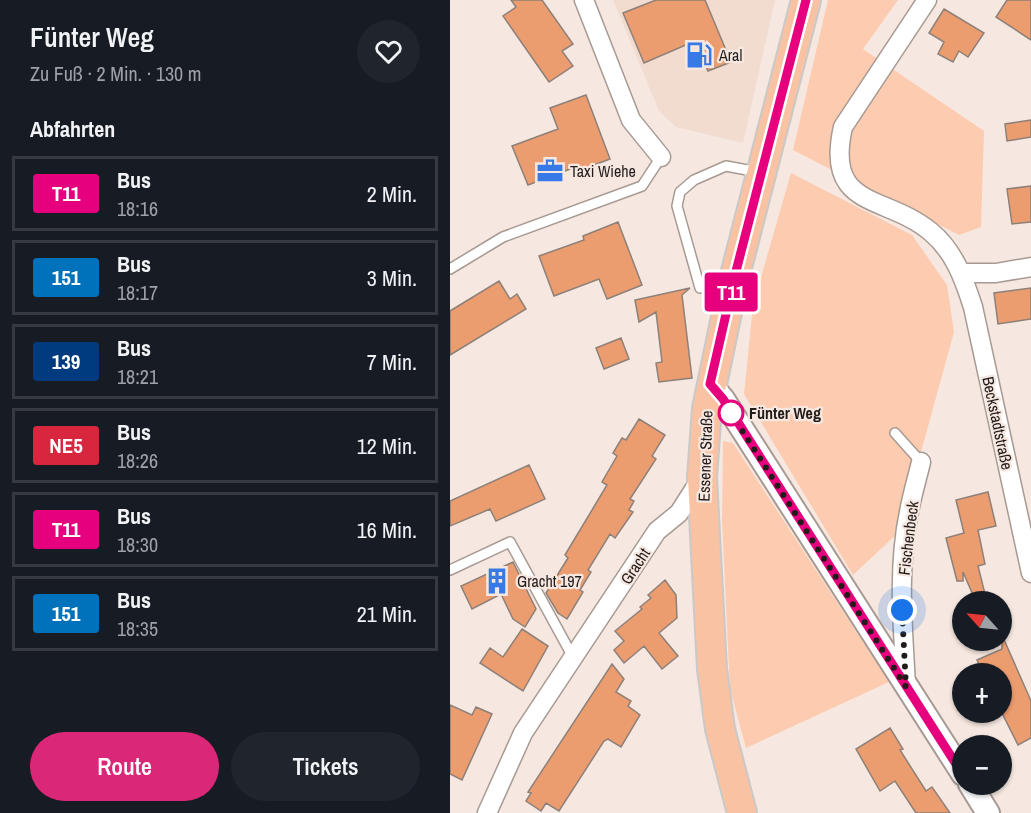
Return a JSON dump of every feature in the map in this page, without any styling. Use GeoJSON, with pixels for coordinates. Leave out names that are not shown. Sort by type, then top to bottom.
{"type":"FeatureCollection","features":[{"type":"Feature","properties":{"kind":"main road","name":"Essener Straße"},"geometry":{"type":"LineString","coordinates":[[742,813],[720,729],[712,669],[702,477],[710,384],[806,0]]}},
{"type":"Feature","properties":{"kind":"street"},"geometry":{"type":"LineString","coordinates":[[584,0],[631,120],[660,157]]}},
{"type":"Feature","properties":{"kind":"street","name":"Beckstadtstraße"},"geometry":{"type":"LineString","coordinates":[[927,0],[843,127],[837,151],[841,173],[852,190],[930,230],[944,244],[962,273],[973,307],[1031,573]]}},
{"type":"Feature","properties":{"kind":"street"},"geometry":{"type":"LineString","coordinates":[[962,273],[996,273],[1031,267]]}},
{"type":"Feature","properties":{"kind":"street"},"geometry":{"type":"LineString","coordinates":[[710,384],[723,399],[952,757]]}},
{"type":"Feature","properties":{"kind":"street","name":"Fischenbeck"},"geometry":{"type":"LineString","coordinates":[[906,687],[902,610],[903,561],[908,513],[921,462]]}},
{"type":"Feature","properties":{"kind":"street","name":"Gracht"},"geometry":{"type":"LineString","coordinates":[[487,813],[524,733],[657,531],[679,513],[702,477]]}},
{"type":"Feature","properties":{"kind":"street"},"geometry":{"type":"LineString","coordinates":[[977,795],[988,813]]}},
{"type":"Feature","properties":{"kind":"lane"},"geometry":{"type":"LineString","coordinates":[[450,269],[503,237],[642,186],[660,157]]}},
{"type":"Feature","properties":{"kind":"lane"},"geometry":{"type":"LineString","coordinates":[[700,288],[677,207],[680,192],[694,180],[726,166],[761,173]]}},
{"type":"Feature","properties":{"kind":"lane"},"geometry":{"type":"LineString","coordinates":[[895,433],[921,462]]}},
{"type":"Feature","properties":{"kind":"lane"},"geometry":{"type":"LineString","coordinates":[[450,570],[510,542],[574,659]]}},
{"type":"Feature","properties":{"kind":"shaded area","name":"Aral"},"geometry":{"type":"Polygon","coordinates":[[[613,0],[775,0],[743,143],[676,127],[659,111],[613,0]]]}},
{"type":"Feature","properties":{"kind":"shaded area"},"geometry":{"type":"Polygon","coordinates":[[[828,0],[898,0],[863,49],[984,131],[981,227],[959,235],[793,150],[828,0]]]}},
{"type":"Feature","properties":{"kind":"shaded area"},"geometry":{"type":"Polygon","coordinates":[[[791,173],[912,235],[947,285],[954,332],[899,532],[853,575],[744,394],[753,305],[791,173]]]}},
{"type":"Feature","properties":{"kind":"shaded area"},"geometry":{"type":"Polygon","coordinates":[[[723,441],[733,443],[889,682],[746,748],[730,689],[722,520],[723,441]]]}},
{"type":"Feature","properties":{"kind":"building"},"geometry":{"type":"Polygon","coordinates":[[[511,0],[542,0],[573,44],[562,51],[573,66],[549,82],[503,16],[516,7],[511,0]]]}},
{"type":"Feature","properties":{"kind":"building"},"geometry":{"type":"Polygon","coordinates":[[[656,0],[705,0],[731,62],[708,71],[695,41],[644,63],[623,13],[656,0]]]}},
{"type":"Feature","properties":{"kind":"building"},"geometry":{"type":"Polygon","coordinates":[[[1007,0],[1031,0],[1031,40],[996,17],[1007,0]]]}},
{"type":"Feature","properties":{"kind":"building"},"geometry":{"type":"Polygon","coordinates":[[[944,9],[984,33],[968,57],[959,51],[953,62],[938,54],[944,42],[929,33],[944,9]]]}},
{"type":"Feature","properties":{"kind":"building"},"geometry":{"type":"Polygon","coordinates":[[[586,95],[610,159],[575,172],[573,168],[528,185],[512,146],[558,129],[550,108],[586,95]]]}},
{"type":"Feature","properties":{"kind":"building"},"geometry":{"type":"Polygon","coordinates":[[[1031,120],[1031,137],[1007,141],[1005,124],[1031,120]]]}},
{"type":"Feature","properties":{"kind":"building"},"geometry":{"type":"Polygon","coordinates":[[[1031,186],[1031,222],[1012,224],[1007,189],[1031,186]]]}},
{"type":"Feature","properties":{"kind":"building"},"geometry":{"type":"Polygon","coordinates":[[[618,222],[642,285],[607,299],[599,279],[554,296],[539,256],[584,240],[583,236],[618,222]]]}},
{"type":"Feature","properties":{"kind":"building"},"geometry":{"type":"Polygon","coordinates":[[[499,281],[510,299],[517,294],[526,309],[450,355],[450,311],[499,281]]]}},
{"type":"Feature","properties":{"kind":"building"},"geometry":{"type":"Polygon","coordinates":[[[690,288],[682,295],[692,378],[659,382],[656,363],[662,362],[656,312],[639,322],[635,300],[690,288]]]}},
{"type":"Feature","properties":{"kind":"building"},"geometry":{"type":"Polygon","coordinates":[[[1031,288],[1031,319],[998,324],[994,293],[1031,288]]]}},
{"type":"Feature","properties":{"kind":"building"},"geometry":{"type":"Polygon","coordinates":[[[621,338],[629,359],[604,369],[596,348],[621,338]]]}},
{"type":"Feature","properties":{"kind":"building"},"geometry":{"type":"Polygon","coordinates":[[[639,419],[665,435],[652,456],[656,459],[630,499],[634,501],[629,510],[633,512],[615,538],[610,534],[588,570],[591,572],[580,590],[583,592],[567,619],[558,613],[546,593],[568,558],[565,555],[607,485],[602,482],[617,456],[613,453],[622,438],[626,440],[639,419]]]}},
{"type":"Feature","properties":{"kind":"building"},"geometry":{"type":"Polygon","coordinates":[[[529,465],[545,499],[496,521],[490,509],[450,526],[450,501],[529,465]]]}},
{"type":"Feature","properties":{"kind":"building"},"geometry":{"type":"Polygon","coordinates":[[[988,492],[996,526],[978,530],[985,564],[978,566],[984,591],[971,591],[963,572],[963,581],[957,581],[946,538],[964,533],[956,500],[988,492]]]}},
{"type":"Feature","properties":{"kind":"building","name":"Gracht 197"},"geometry":{"type":"Polygon","coordinates":[[[513,562],[536,609],[525,627],[513,619],[501,594],[472,609],[461,586],[513,562]]]}},
{"type":"Feature","properties":{"kind":"building"},"geometry":{"type":"Polygon","coordinates":[[[665,580],[676,595],[677,618],[659,633],[678,656],[662,669],[644,646],[624,663],[614,650],[624,641],[615,631],[642,609],[640,607],[651,598],[648,595],[665,580]]]}},
{"type":"Feature","properties":{"kind":"building"},"geometry":{"type":"Polygon","coordinates":[[[522,629],[548,646],[523,691],[480,663],[490,648],[503,657],[522,629]]]}},
{"type":"Feature","properties":{"kind":"building"},"geometry":{"type":"Polygon","coordinates":[[[997,651],[1009,651],[1031,701],[1031,738],[1018,745],[1007,723],[1012,723],[1012,663],[978,663],[977,660],[997,651]]]}},
{"type":"Feature","properties":{"kind":"building"},"geometry":{"type":"Polygon","coordinates":[[[612,664],[624,679],[616,692],[631,701],[628,706],[640,715],[621,747],[608,739],[604,741],[559,811],[546,803],[541,811],[526,801],[531,793],[528,792],[612,664]]]}},
{"type":"Feature","properties":{"kind":"building"},"geometry":{"type":"Polygon","coordinates":[[[450,705],[472,715],[476,707],[492,714],[462,780],[450,774],[450,705]]]}},
{"type":"Feature","properties":{"kind":"building"},"geometry":{"type":"Polygon","coordinates":[[[890,728],[903,749],[900,750],[926,791],[932,787],[950,813],[916,813],[895,781],[880,791],[856,749],[890,728]]]}},
{"type":"Feature","properties":{"kind":"bus line","name":"T11"},"geometry":{"type":"LineString","coordinates":[[806,0],[734,279],[710,384],[723,399],[952,758]]}},
{"type":"Feature","properties":{"kind":"place","name":"Aral"},"geometry":{"type":"Point","coordinates":[699,55]}},
{"type":"Feature","properties":{"kind":"place","name":"Taxi Wiehe"},"geometry":{"type":"Point","coordinates":[550,171]}},
{"type":"Feature","properties":{"kind":"place","name":"Fünter Weg"},"geometry":{"type":"Point","coordinates":[731,413]}},
{"type":"Feature","properties":{"kind":"place","name":"Gracht 197"},"geometry":{"type":"Point","coordinates":[497,581]}},
{"type":"Feature","properties":{"kind":"route"},"geometry":{"type":"LineString","coordinates":[[731,413],[906,687],[902,610]]}}]}
